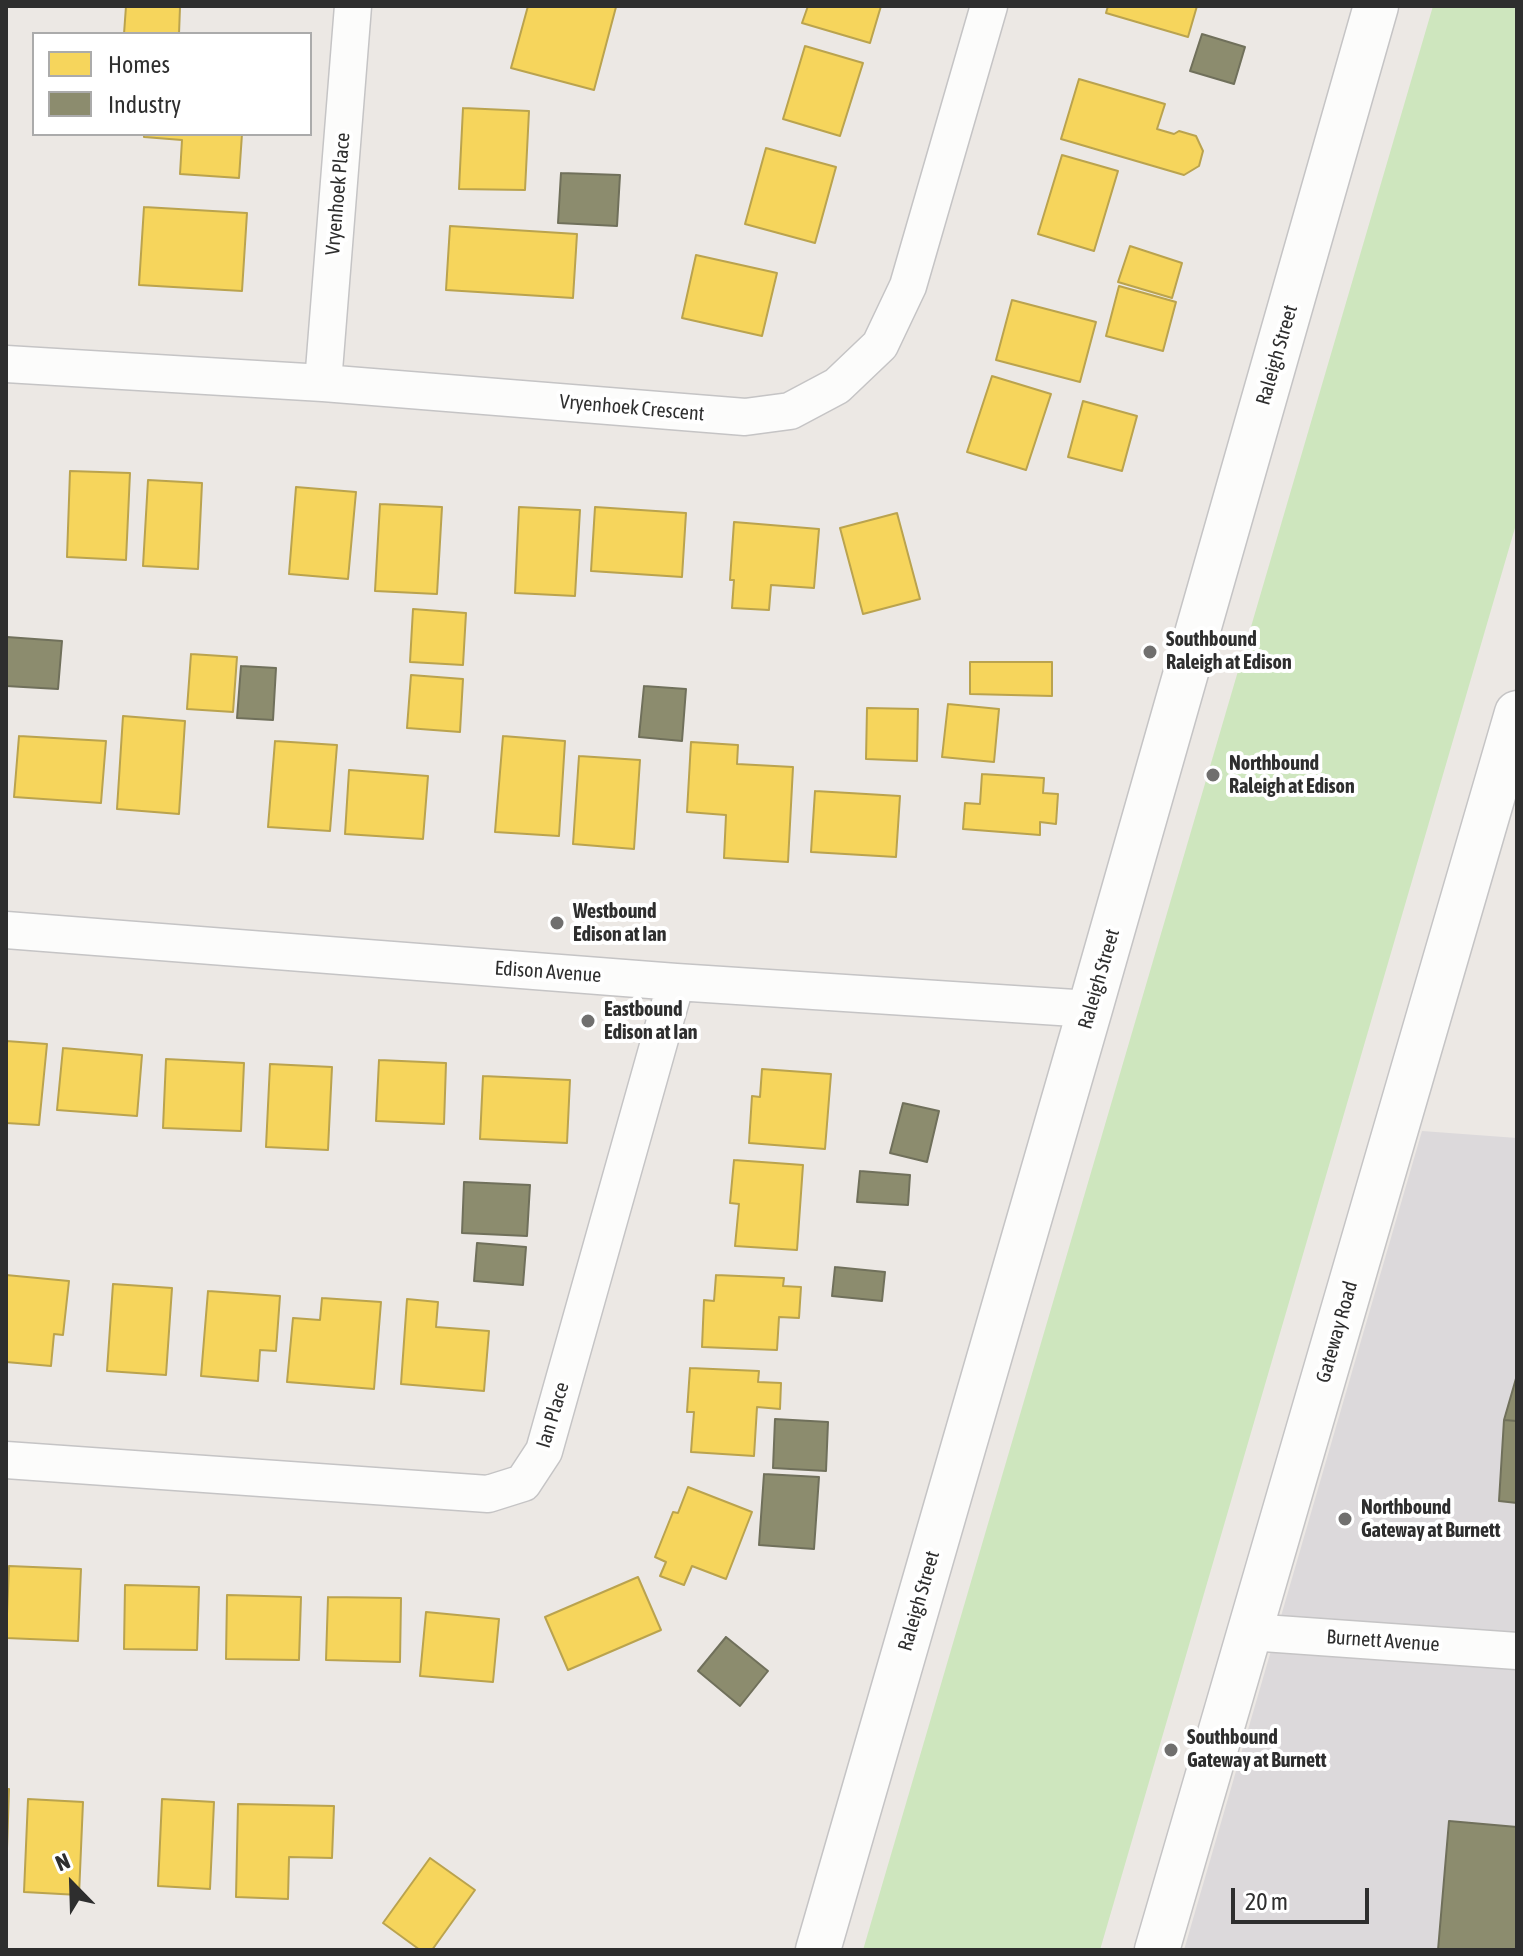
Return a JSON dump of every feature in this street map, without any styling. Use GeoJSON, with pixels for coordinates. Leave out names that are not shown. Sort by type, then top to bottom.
{"type":"FeatureCollection","features":[{"type":"Feature","properties":{"kind":"street","name":"Vryenhoek Place"},"geometry":{"type":"LineString","coordinates":[[323,383],[353,6]]}},
{"type":"Feature","properties":{"kind":"street","name":"Vryenhoek Crescent"},"geometry":{"type":"LineString","coordinates":[[6,364],[323,383],[745,417],[790,411],[837,386],[880,345],[908,286],[989,6]]}},
{"type":"Feature","properties":{"kind":"street","name":"Raleigh Street"},"geometry":{"type":"LineString","coordinates":[[818,1950],[1376,6]]}},
{"type":"Feature","properties":{"kind":"street","name":"Gateway Road"},"geometry":{"type":"LineString","coordinates":[[1157,1950],[1517,713]]}},
{"type":"Feature","properties":{"kind":"street","name":"Edison Avenue"},"geometry":{"type":"LineString","coordinates":[[6,930],[676,982],[1090,1009]]}},
{"type":"Feature","properties":{"kind":"street","name":"Ian Place"},"geometry":{"type":"LineString","coordinates":[[6,1460],[488,1494],[523,1483],[544,1451],[676,982]]}},
{"type":"Feature","properties":{"kind":"street","name":"Burnett Avenue"},"geometry":{"type":"LineString","coordinates":[[1249,1632],[1517,1651]]}},
{"type":"Feature","properties":{"kind":"shaded area"},"geometry":{"type":"Polygon","coordinates":[[[1422,1131],[1517,1138],[1517,1950],[1184,1950],[1422,1131]]]}},
{"type":"Feature","properties":{"kind":"green space"},"geometry":{"type":"Polygon","coordinates":[[[1433,6],[1517,6],[1517,521],[1100,1950],[863,1950],[1433,6]]]}},
{"type":"Feature","properties":{"kind":"building: Homes"},"geometry":{"type":"Polygon","coordinates":[[[126,6],[196,6],[180,7],[179,32],[124,32],[126,6]]]}},
{"type":"Feature","properties":{"kind":"building: Homes"},"geometry":{"type":"Polygon","coordinates":[[[528,6],[616,7],[594,90],[511,68],[528,6]]]}},
{"type":"Feature","properties":{"kind":"building: Homes"},"geometry":{"type":"Polygon","coordinates":[[[808,6],[881,6],[870,43],[802,23],[808,6]]]}},
{"type":"Feature","properties":{"kind":"building: Homes"},"geometry":{"type":"Polygon","coordinates":[[[1108,6],[1197,6],[1188,37],[1106,13],[1108,6]]]}},
{"type":"Feature","properties":{"kind":"building: Homes"},"geometry":{"type":"Polygon","coordinates":[[[805,46],[863,63],[840,136],[783,119],[805,46]]]}},
{"type":"Feature","properties":{"kind":"building: Homes"},"geometry":{"type":"Polygon","coordinates":[[[1079,79],[1165,104],[1157,129],[1196,136],[1203,151],[1199,166],[1184,175],[1061,139],[1079,79]]]}},
{"type":"Feature","properties":{"kind":"building: Homes"},"geometry":{"type":"Polygon","coordinates":[[[463,108],[529,111],[525,190],[459,189],[463,108]]]}},
{"type":"Feature","properties":{"kind":"building: Homes"},"geometry":{"type":"Polygon","coordinates":[[[242,136],[239,178],[180,174],[182,140],[144,137],[242,136]]]}},
{"type":"Feature","properties":{"kind":"building: Homes"},"geometry":{"type":"Polygon","coordinates":[[[766,148],[836,167],[815,243],[745,224],[766,148]]]}},
{"type":"Feature","properties":{"kind":"building: Homes"},"geometry":{"type":"Polygon","coordinates":[[[1062,155],[1118,171],[1094,251],[1038,234],[1062,155]]]}},
{"type":"Feature","properties":{"kind":"building: Homes"},"geometry":{"type":"Polygon","coordinates":[[[144,207],[247,213],[242,291],[139,285],[144,207]]]}},
{"type":"Feature","properties":{"kind":"building: Homes"},"geometry":{"type":"Polygon","coordinates":[[[450,226],[577,234],[573,298],[446,290],[450,226]]]}},
{"type":"Feature","properties":{"kind":"building: Homes"},"geometry":{"type":"Polygon","coordinates":[[[1130,246],[1182,263],[1172,298],[1118,282],[1130,246]]]}},
{"type":"Feature","properties":{"kind":"building: Homes"},"geometry":{"type":"Polygon","coordinates":[[[696,255],[777,273],[762,336],[682,318],[696,255]]]}},
{"type":"Feature","properties":{"kind":"building: Homes"},"geometry":{"type":"Polygon","coordinates":[[[1119,286],[1176,302],[1163,351],[1106,336],[1119,286]]]}},
{"type":"Feature","properties":{"kind":"building: Homes"},"geometry":{"type":"Polygon","coordinates":[[[1012,300],[1096,322],[1080,382],[996,360],[1012,300]]]}},
{"type":"Feature","properties":{"kind":"building: Homes"},"geometry":{"type":"Polygon","coordinates":[[[992,376],[1051,394],[1026,470],[967,452],[992,376]]]}},
{"type":"Feature","properties":{"kind":"building: Homes"},"geometry":{"type":"Polygon","coordinates":[[[1083,401],[1137,416],[1122,471],[1068,457],[1083,401]]]}},
{"type":"Feature","properties":{"kind":"building: Homes"},"geometry":{"type":"Polygon","coordinates":[[[70,471],[130,473],[126,560],[67,557],[70,471]]]}},
{"type":"Feature","properties":{"kind":"building: Homes"},"geometry":{"type":"Polygon","coordinates":[[[148,480],[202,483],[198,569],[143,566],[148,480]]]}},
{"type":"Feature","properties":{"kind":"building: Homes"},"geometry":{"type":"Polygon","coordinates":[[[296,487],[356,492],[348,579],[289,574],[296,487]]]}},
{"type":"Feature","properties":{"kind":"building: Homes"},"geometry":{"type":"Polygon","coordinates":[[[380,504],[442,507],[437,594],[375,591],[380,504]]]}},
{"type":"Feature","properties":{"kind":"building: Homes"},"geometry":{"type":"Polygon","coordinates":[[[519,507],[580,510],[575,596],[515,593],[519,507]]]}},
{"type":"Feature","properties":{"kind":"building: Homes"},"geometry":{"type":"Polygon","coordinates":[[[595,507],[686,513],[682,577],[591,571],[595,507]]]}},
{"type":"Feature","properties":{"kind":"building: Homes"},"geometry":{"type":"Polygon","coordinates":[[[897,513],[920,599],[863,614],[840,528],[897,513]]]}},
{"type":"Feature","properties":{"kind":"building: Homes"},"geometry":{"type":"Polygon","coordinates":[[[734,522],[819,529],[814,588],[771,585],[769,610],[732,608],[734,580],[730,580],[734,522]]]}},
{"type":"Feature","properties":{"kind":"building: Homes"},"geometry":{"type":"Polygon","coordinates":[[[413,609],[466,613],[463,665],[410,662],[413,609]]]}},
{"type":"Feature","properties":{"kind":"building: Homes"},"geometry":{"type":"Polygon","coordinates":[[[191,654],[237,657],[233,712],[187,709],[191,654]]]}},
{"type":"Feature","properties":{"kind":"building: Homes"},"geometry":{"type":"Polygon","coordinates":[[[970,662],[1052,662],[1052,696],[970,694],[970,662]]]}},
{"type":"Feature","properties":{"kind":"building: Homes"},"geometry":{"type":"Polygon","coordinates":[[[411,675],[463,679],[460,732],[407,728],[411,675]]]}},
{"type":"Feature","properties":{"kind":"building: Homes"},"geometry":{"type":"Polygon","coordinates":[[[948,704],[999,709],[994,762],[942,757],[948,704]]]}},
{"type":"Feature","properties":{"kind":"building: Homes"},"geometry":{"type":"Polygon","coordinates":[[[867,708],[918,709],[917,761],[866,759],[867,708]]]}},
{"type":"Feature","properties":{"kind":"building: Homes"},"geometry":{"type":"Polygon","coordinates":[[[123,716],[185,721],[179,814],[117,809],[123,716]]]}},
{"type":"Feature","properties":{"kind":"building: Homes"},"geometry":{"type":"Polygon","coordinates":[[[19,736],[106,741],[101,803],[14,797],[19,736]]]}},
{"type":"Feature","properties":{"kind":"building: Homes"},"geometry":{"type":"Polygon","coordinates":[[[503,736],[565,741],[559,836],[495,832],[503,736]]]}},
{"type":"Feature","properties":{"kind":"building: Homes"},"geometry":{"type":"Polygon","coordinates":[[[275,741],[337,745],[330,831],[268,827],[275,741]]]}},
{"type":"Feature","properties":{"kind":"building: Homes"},"geometry":{"type":"Polygon","coordinates":[[[691,742],[738,745],[737,764],[793,767],[788,862],[724,858],[726,815],[687,812],[691,742]]]}},
{"type":"Feature","properties":{"kind":"building: Homes"},"geometry":{"type":"Polygon","coordinates":[[[579,756],[640,760],[634,849],[573,844],[579,756]]]}},
{"type":"Feature","properties":{"kind":"building: Homes"},"geometry":{"type":"Polygon","coordinates":[[[349,770],[428,776],[423,839],[345,834],[349,770]]]}},
{"type":"Feature","properties":{"kind":"building: Homes"},"geometry":{"type":"Polygon","coordinates":[[[982,774],[1044,778],[1043,793],[1058,794],[1056,824],[1040,822],[1040,835],[963,829],[965,803],[980,804],[982,774]]]}},
{"type":"Feature","properties":{"kind":"building: Homes"},"geometry":{"type":"Polygon","coordinates":[[[815,791],[900,796],[896,857],[811,852],[815,791]]]}},
{"type":"Feature","properties":{"kind":"building: Homes"},"geometry":{"type":"Polygon","coordinates":[[[6,1041],[47,1044],[39,1125],[6,1123],[6,1041]]]}},
{"type":"Feature","properties":{"kind":"building: Homes"},"geometry":{"type":"Polygon","coordinates":[[[63,1048],[142,1055],[137,1116],[57,1110],[63,1048]]]}},
{"type":"Feature","properties":{"kind":"building: Homes"},"geometry":{"type":"Polygon","coordinates":[[[166,1059],[244,1063],[241,1131],[163,1128],[166,1059]]]}},
{"type":"Feature","properties":{"kind":"building: Homes"},"geometry":{"type":"Polygon","coordinates":[[[379,1060],[446,1063],[444,1124],[376,1121],[379,1060]]]}},
{"type":"Feature","properties":{"kind":"building: Homes"},"geometry":{"type":"Polygon","coordinates":[[[270,1064],[332,1067],[328,1150],[266,1147],[270,1064]]]}},
{"type":"Feature","properties":{"kind":"building: Homes"},"geometry":{"type":"Polygon","coordinates":[[[762,1069],[831,1074],[825,1149],[749,1143],[752,1096],[760,1097],[762,1069]]]}},
{"type":"Feature","properties":{"kind":"building: Homes"},"geometry":{"type":"Polygon","coordinates":[[[483,1076],[570,1080],[567,1143],[480,1139],[483,1076]]]}},
{"type":"Feature","properties":{"kind":"building: Homes"},"geometry":{"type":"Polygon","coordinates":[[[734,1160],[803,1165],[797,1250],[735,1246],[739,1204],[730,1203],[734,1160]]]}},
{"type":"Feature","properties":{"kind":"building: Homes"},"geometry":{"type":"Polygon","coordinates":[[[6,1275],[69,1281],[63,1335],[54,1334],[51,1366],[6,1362],[6,1275]]]}},
{"type":"Feature","properties":{"kind":"building: Homes"},"geometry":{"type":"Polygon","coordinates":[[[716,1275],[784,1278],[783,1286],[801,1287],[799,1318],[779,1317],[777,1350],[702,1347],[704,1300],[714,1301],[716,1275]]]}},
{"type":"Feature","properties":{"kind":"building: Homes"},"geometry":{"type":"Polygon","coordinates":[[[113,1284],[172,1288],[166,1375],[107,1371],[113,1284]]]}},
{"type":"Feature","properties":{"kind":"building: Homes"},"geometry":{"type":"Polygon","coordinates":[[[208,1291],[280,1296],[276,1351],[260,1350],[258,1381],[201,1376],[208,1291]]]}},
{"type":"Feature","properties":{"kind":"building: Homes"},"geometry":{"type":"Polygon","coordinates":[[[322,1298],[381,1302],[374,1389],[287,1382],[293,1318],[320,1320],[322,1298]]]}},
{"type":"Feature","properties":{"kind":"building: Homes"},"geometry":{"type":"Polygon","coordinates":[[[407,1299],[438,1302],[436,1327],[489,1331],[484,1391],[401,1384],[407,1299]]]}},
{"type":"Feature","properties":{"kind":"building: Homes"},"geometry":{"type":"Polygon","coordinates":[[[690,1368],[759,1371],[758,1382],[781,1383],[780,1409],[757,1407],[754,1456],[691,1452],[694,1412],[687,1412],[690,1368]]]}},
{"type":"Feature","properties":{"kind":"building: Homes"},"geometry":{"type":"Polygon","coordinates":[[[688,1487],[752,1512],[726,1579],[692,1566],[684,1585],[660,1576],[666,1562],[655,1557],[673,1512],[678,1513],[688,1487]]]}},
{"type":"Feature","properties":{"kind":"building: Homes"},"geometry":{"type":"Polygon","coordinates":[[[9,1566],[81,1569],[78,1641],[6,1638],[9,1566]]]}},
{"type":"Feature","properties":{"kind":"building: Homes"},"geometry":{"type":"Polygon","coordinates":[[[638,1577],[661,1630],[568,1670],[545,1617],[638,1577]]]}},
{"type":"Feature","properties":{"kind":"building: Homes"},"geometry":{"type":"Polygon","coordinates":[[[125,1585],[199,1587],[197,1650],[124,1649],[125,1585]]]}},
{"type":"Feature","properties":{"kind":"building: Homes"},"geometry":{"type":"Polygon","coordinates":[[[227,1595],[301,1597],[299,1660],[226,1659],[227,1595]]]}},
{"type":"Feature","properties":{"kind":"building: Homes"},"geometry":{"type":"Polygon","coordinates":[[[328,1597],[401,1598],[400,1662],[326,1660],[328,1597]]]}},
{"type":"Feature","properties":{"kind":"building: Homes"},"geometry":{"type":"Polygon","coordinates":[[[426,1612],[499,1619],[493,1682],[420,1676],[426,1612]]]}},
{"type":"Feature","properties":{"kind":"building: Homes"},"geometry":{"type":"Polygon","coordinates":[[[6,1789],[9,1789],[6,1878],[6,1789]]]}},
{"type":"Feature","properties":{"kind":"building: Homes"},"geometry":{"type":"Polygon","coordinates":[[[28,1799],[83,1802],[79,1895],[24,1892],[28,1799]]]}},
{"type":"Feature","properties":{"kind":"building: Homes"},"geometry":{"type":"Polygon","coordinates":[[[162,1799],[214,1802],[210,1889],[158,1886],[162,1799]]]}},
{"type":"Feature","properties":{"kind":"building: Homes"},"geometry":{"type":"Polygon","coordinates":[[[238,1804],[334,1806],[332,1858],[289,1857],[288,1899],[236,1897],[238,1804]]]}},
{"type":"Feature","properties":{"kind":"building: Homes"},"geometry":{"type":"Polygon","coordinates":[[[430,1858],[475,1890],[432,1950],[420,1950],[383,1923],[430,1858]]]}},
{"type":"Feature","properties":{"kind":"building: Industry"},"geometry":{"type":"Polygon","coordinates":[[[1202,34],[1245,47],[1234,84],[1190,71],[1202,34]]]}},
{"type":"Feature","properties":{"kind":"building: Industry"},"geometry":{"type":"Polygon","coordinates":[[[561,173],[620,175],[617,226],[558,223],[561,173]]]}},
{"type":"Feature","properties":{"kind":"building: Industry"},"geometry":{"type":"Polygon","coordinates":[[[7,637],[62,641],[58,689],[6,686],[7,637]]]}},
{"type":"Feature","properties":{"kind":"building: Industry"},"geometry":{"type":"Polygon","coordinates":[[[241,666],[276,668],[273,720],[237,718],[241,666]]]}},
{"type":"Feature","properties":{"kind":"building: Industry"},"geometry":{"type":"Polygon","coordinates":[[[644,686],[686,689],[682,741],[639,737],[644,686]]]}},
{"type":"Feature","properties":{"kind":"building: Industry"},"geometry":{"type":"Polygon","coordinates":[[[903,1103],[939,1111],[927,1162],[890,1153],[903,1103]]]}},
{"type":"Feature","properties":{"kind":"building: Industry"},"geometry":{"type":"Polygon","coordinates":[[[860,1171],[910,1175],[908,1205],[857,1202],[860,1171]]]}},
{"type":"Feature","properties":{"kind":"building: Industry"},"geometry":{"type":"Polygon","coordinates":[[[464,1182],[530,1185],[527,1236],[462,1233],[464,1182]]]}},
{"type":"Feature","properties":{"kind":"building: Industry"},"geometry":{"type":"Polygon","coordinates":[[[477,1243],[526,1247],[523,1285],[474,1281],[477,1243]]]}},
{"type":"Feature","properties":{"kind":"building: Industry"},"geometry":{"type":"Polygon","coordinates":[[[835,1267],[885,1272],[882,1301],[832,1296],[835,1267]]]}},
{"type":"Feature","properties":{"kind":"building: Industry"},"geometry":{"type":"Polygon","coordinates":[[[1517,1375],[1517,1421],[1504,1420],[1517,1375]]]}},
{"type":"Feature","properties":{"kind":"building: Industry"},"geometry":{"type":"Polygon","coordinates":[[[775,1419],[828,1422],[826,1471],[773,1468],[775,1419]]]}},
{"type":"Feature","properties":{"kind":"building: Industry"},"geometry":{"type":"Polygon","coordinates":[[[1504,1420],[1517,1421],[1517,1503],[1499,1501],[1504,1420]]]}},
{"type":"Feature","properties":{"kind":"building: Industry"},"geometry":{"type":"Polygon","coordinates":[[[764,1474],[819,1477],[814,1549],[759,1545],[764,1474]]]}},
{"type":"Feature","properties":{"kind":"building: Industry"},"geometry":{"type":"Polygon","coordinates":[[[726,1637],[768,1671],[740,1706],[698,1671],[726,1637]]]}},
{"type":"Feature","properties":{"kind":"building: Industry"},"geometry":{"type":"Polygon","coordinates":[[[1449,1821],[1517,1827],[1517,1950],[1438,1950],[1449,1821]]]}},
{"type":"Feature","properties":{"kind":"place","name":"Southbound Raleigh at Edison"},"geometry":{"type":"Point","coordinates":[1150,652]}},
{"type":"Feature","properties":{"kind":"place","name":"Northbound Raleigh at Edison"},"geometry":{"type":"Point","coordinates":[1213,775]}},
{"type":"Feature","properties":{"kind":"place","name":"Westbound Edison at Ian"},"geometry":{"type":"Point","coordinates":[557,923]}},
{"type":"Feature","properties":{"kind":"place","name":"Eastbound Edison at Ian"},"geometry":{"type":"Point","coordinates":[588,1021]}},
{"type":"Feature","properties":{"kind":"place","name":"Northbound Gateway at Burnett"},"geometry":{"type":"Point","coordinates":[1345,1519]}},
{"type":"Feature","properties":{"kind":"place","name":"Southbound Gateway at Burnett"},"geometry":{"type":"Point","coordinates":[1171,1750]}}]}
